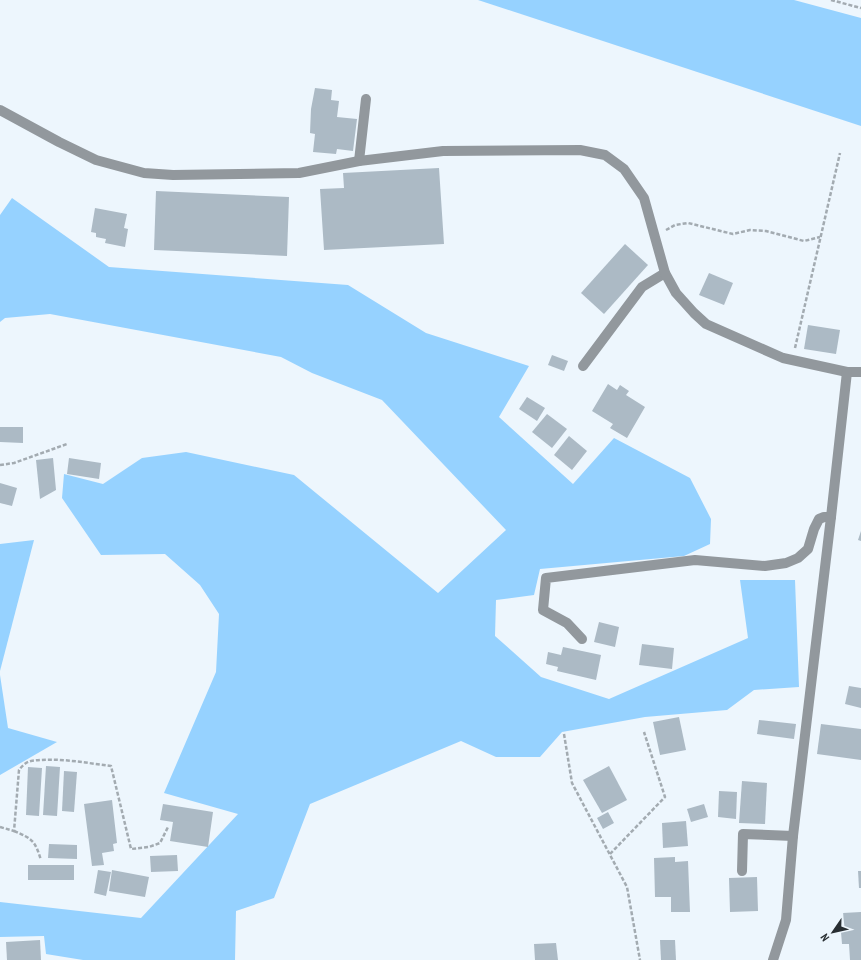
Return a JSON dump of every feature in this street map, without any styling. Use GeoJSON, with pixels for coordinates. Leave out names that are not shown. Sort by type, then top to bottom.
{"type":"FeatureCollection","features":[{"type":"Feature","properties":{"kind":"street"},"geometry":{"type":"LineString","coordinates":[[359,161],[366,99]]}},
{"type":"Feature","properties":{"kind":"street"},"geometry":{"type":"LineString","coordinates":[[0,110],[96,160],[144,173],[173,175],[299,173],[359,161],[443,151],[580,150],[605,155],[624,169],[644,198],[666,273],[676,293],[706,324],[783,358],[847,372],[861,372]]}},
{"type":"Feature","properties":{"kind":"street"},"geometry":{"type":"LineString","coordinates":[[583,366],[642,287],[666,273]]}},
{"type":"Feature","properties":{"kind":"street"},"geometry":{"type":"LineString","coordinates":[[772,960],[786,920],[793,836],[847,372]]}},
{"type":"Feature","properties":{"kind":"street"},"geometry":{"type":"LineString","coordinates":[[582,639],[566,623],[543,610],[546,578],[695,560],[765,566],[786,563],[798,558],[808,549],[818,520],[824,517],[831,518]]}},
{"type":"Feature","properties":{"kind":"street"},"geometry":{"type":"LineString","coordinates":[[742,871],[743,834],[793,836]]}},
{"type":"Feature","properties":{"kind":"path"},"geometry":{"type":"LineString","coordinates":[[831,0],[861,8]]}},
{"type":"Feature","properties":{"kind":"path"},"geometry":{"type":"LineString","coordinates":[[792,360],[840,153]]}},
{"type":"Feature","properties":{"kind":"path"},"geometry":{"type":"LineString","coordinates":[[655,235],[675,225],[688,223],[733,234],[750,230],[766,232],[804,241],[820,237]]}},
{"type":"Feature","properties":{"kind":"path"},"geometry":{"type":"LineString","coordinates":[[0,465],[14,463],[67,444]]}},
{"type":"Feature","properties":{"kind":"path"},"geometry":{"type":"LineString","coordinates":[[610,854],[665,797],[644,732]]}},
{"type":"Feature","properties":{"kind":"path"},"geometry":{"type":"LineString","coordinates":[[564,734],[572,783],[628,887],[640,960]]}},
{"type":"Feature","properties":{"kind":"path"},"geometry":{"type":"LineString","coordinates":[[14,830],[19,770],[30,761],[64,760],[111,766],[131,849],[149,847],[160,843],[168,827]]}},
{"type":"Feature","properties":{"kind":"path"},"geometry":{"type":"LineString","coordinates":[[0,827],[14,830],[29,837],[36,845],[41,860]]}},
{"type":"Feature","properties":{"kind":"shaded area"},"geometry":{"type":"Polygon","coordinates":[[[478,0],[794,0],[861,18],[861,126],[478,0]]]}},
{"type":"Feature","properties":{"kind":"shaded area"},"geometry":{"type":"Polygon","coordinates":[[[12,198],[109,267],[348,285],[426,333],[529,366],[499,417],[573,484],[614,438],[690,478],[711,519],[710,544],[684,556],[540,569],[534,595],[496,600],[495,636],[541,677],[609,699],[748,638],[740,580],[795,580],[799,687],[754,690],[727,710],[645,717],[562,732],[540,757],[496,757],[461,741],[310,804],[274,898],[236,911],[235,960],[83,960],[46,954],[44,936],[0,937],[0,902],[141,918],[238,814],[164,793],[216,672],[219,614],[200,585],[165,554],[101,555],[62,498],[64,474],[103,484],[142,458],[186,452],[294,475],[438,593],[506,530],[382,400],[312,373],[281,357],[50,314],[5,318],[0,322],[0,215],[12,198]]]}},
{"type":"Feature","properties":{"kind":"shaded area"},"geometry":{"type":"Polygon","coordinates":[[[34,540],[0,671],[0,544],[34,540]]]}},
{"type":"Feature","properties":{"kind":"shaded area"},"geometry":{"type":"Polygon","coordinates":[[[0,675],[8,728],[57,742],[0,775],[0,675]]]}},
{"type":"Feature","properties":{"kind":"building"},"geometry":{"type":"Polygon","coordinates":[[[315,88],[332,90],[331,100],[339,101],[337,117],[357,119],[353,151],[337,149],[336,154],[313,152],[315,134],[310,133],[311,109],[315,88]]]}},
{"type":"Feature","properties":{"kind":"building"},"geometry":{"type":"Polygon","coordinates":[[[439,168],[444,244],[324,250],[320,189],[344,188],[343,173],[439,168]]]}},
{"type":"Feature","properties":{"kind":"building"},"geometry":{"type":"Polygon","coordinates":[[[156,191],[289,197],[287,256],[154,250],[156,191]]]}},
{"type":"Feature","properties":{"kind":"building"},"geometry":{"type":"Polygon","coordinates":[[[95,208],[127,214],[124,228],[128,229],[125,247],[105,243],[106,239],[96,237],[96,233],[91,232],[95,208]]]}},
{"type":"Feature","properties":{"kind":"building"},"geometry":{"type":"Polygon","coordinates":[[[625,244],[648,265],[604,314],[581,293],[625,244]]]}},
{"type":"Feature","properties":{"kind":"building"},"geometry":{"type":"Polygon","coordinates":[[[709,273],[733,283],[724,305],[699,295],[709,273]]]}},
{"type":"Feature","properties":{"kind":"building"},"geometry":{"type":"Polygon","coordinates":[[[808,325],[840,330],[836,354],[804,349],[808,325]]]}},
{"type":"Feature","properties":{"kind":"building"},"geometry":{"type":"Polygon","coordinates":[[[552,355],[568,361],[564,371],[548,365],[552,355]]]}},
{"type":"Feature","properties":{"kind":"building"},"geometry":{"type":"Polygon","coordinates":[[[608,384],[617,390],[620,385],[629,391],[626,395],[645,407],[627,438],[610,428],[613,424],[592,411],[608,384]]]}},
{"type":"Feature","properties":{"kind":"building"},"geometry":{"type":"Polygon","coordinates":[[[527,397],[545,408],[537,421],[519,409],[527,397]]]}},
{"type":"Feature","properties":{"kind":"building"},"geometry":{"type":"Polygon","coordinates":[[[547,414],[567,429],[552,448],[532,432],[547,414]]]}},
{"type":"Feature","properties":{"kind":"building"},"geometry":{"type":"Polygon","coordinates":[[[0,427],[23,427],[23,443],[0,442],[0,427]]]}},
{"type":"Feature","properties":{"kind":"building"},"geometry":{"type":"Polygon","coordinates":[[[569,436],[587,451],[572,470],[554,455],[569,436]]]}},
{"type":"Feature","properties":{"kind":"building"},"geometry":{"type":"Polygon","coordinates":[[[53,458],[56,490],[40,499],[36,460],[53,458]]]}},
{"type":"Feature","properties":{"kind":"building"},"geometry":{"type":"Polygon","coordinates":[[[69,458],[101,463],[99,479],[67,474],[69,458]]]}},
{"type":"Feature","properties":{"kind":"building"},"geometry":{"type":"Polygon","coordinates":[[[0,483],[17,488],[12,506],[0,503],[0,483]]]}},
{"type":"Feature","properties":{"kind":"building"},"geometry":{"type":"Polygon","coordinates":[[[861,531],[861,541],[858,540],[861,531]]]}},
{"type":"Feature","properties":{"kind":"building"},"geometry":{"type":"Polygon","coordinates":[[[599,622],[619,627],[615,647],[594,642],[599,622]]]}},
{"type":"Feature","properties":{"kind":"building"},"geometry":{"type":"Polygon","coordinates":[[[642,644],[674,648],[672,669],[639,665],[642,644]]]}},
{"type":"Feature","properties":{"kind":"building"},"geometry":{"type":"Polygon","coordinates":[[[563,647],[601,655],[596,680],[557,671],[558,667],[546,664],[548,652],[561,655],[563,647]]]}},
{"type":"Feature","properties":{"kind":"building"},"geometry":{"type":"Polygon","coordinates":[[[849,686],[861,688],[861,708],[845,704],[849,686]]]}},
{"type":"Feature","properties":{"kind":"building"},"geometry":{"type":"Polygon","coordinates":[[[679,717],[686,750],[660,755],[653,722],[679,717]]]}},
{"type":"Feature","properties":{"kind":"building"},"geometry":{"type":"Polygon","coordinates":[[[759,720],[796,724],[794,739],[757,734],[759,720]]]}},
{"type":"Feature","properties":{"kind":"building"},"geometry":{"type":"Polygon","coordinates":[[[821,724],[861,729],[861,760],[817,754],[821,724]]]}},
{"type":"Feature","properties":{"kind":"building"},"geometry":{"type":"Polygon","coordinates":[[[46,766],[60,767],[57,816],[43,815],[46,766]]]}},
{"type":"Feature","properties":{"kind":"building"},"geometry":{"type":"Polygon","coordinates":[[[609,766],[627,800],[602,813],[583,780],[609,766]]]}},
{"type":"Feature","properties":{"kind":"building"},"geometry":{"type":"Polygon","coordinates":[[[28,767],[42,768],[39,816],[26,815],[28,767]]]}},
{"type":"Feature","properties":{"kind":"building"},"geometry":{"type":"Polygon","coordinates":[[[64,771],[77,772],[74,812],[62,811],[64,771]]]}},
{"type":"Feature","properties":{"kind":"building"},"geometry":{"type":"Polygon","coordinates":[[[742,781],[767,783],[765,824],[739,823],[742,781]]]}},
{"type":"Feature","properties":{"kind":"building"},"geometry":{"type":"Polygon","coordinates":[[[719,791],[737,792],[736,819],[718,817],[719,791]]]}},
{"type":"Feature","properties":{"kind":"building"},"geometry":{"type":"Polygon","coordinates":[[[112,800],[117,843],[113,844],[114,851],[102,853],[104,865],[92,866],[84,804],[112,800]]]}},
{"type":"Feature","properties":{"kind":"building"},"geometry":{"type":"Polygon","coordinates":[[[163,804],[213,812],[208,847],[170,841],[173,822],[160,820],[163,804]]]}},
{"type":"Feature","properties":{"kind":"building"},"geometry":{"type":"Polygon","coordinates":[[[704,804],[708,817],[691,822],[687,809],[704,804]]]}},
{"type":"Feature","properties":{"kind":"building"},"geometry":{"type":"Polygon","coordinates":[[[608,812],[614,823],[603,829],[597,818],[608,812]]]}},
{"type":"Feature","properties":{"kind":"building"},"geometry":{"type":"Polygon","coordinates":[[[686,821],[688,846],[663,848],[662,823],[686,821]]]}},
{"type":"Feature","properties":{"kind":"building"},"geometry":{"type":"Polygon","coordinates":[[[49,844],[77,845],[77,859],[48,858],[49,844]]]}},
{"type":"Feature","properties":{"kind":"building"},"geometry":{"type":"Polygon","coordinates":[[[177,855],[178,871],[151,872],[150,856],[177,855]]]}},
{"type":"Feature","properties":{"kind":"building"},"geometry":{"type":"Polygon","coordinates":[[[675,857],[675,862],[688,861],[690,912],[671,912],[671,897],[655,897],[654,858],[675,857]]]}},
{"type":"Feature","properties":{"kind":"building"},"geometry":{"type":"Polygon","coordinates":[[[28,865],[74,865],[74,880],[28,880],[28,865]]]}},
{"type":"Feature","properties":{"kind":"building"},"geometry":{"type":"Polygon","coordinates":[[[98,870],[111,872],[106,896],[94,893],[98,870]]]}},
{"type":"Feature","properties":{"kind":"building"},"geometry":{"type":"Polygon","coordinates":[[[112,870],[149,877],[145,897],[109,891],[112,870]]]}},
{"type":"Feature","properties":{"kind":"building"},"geometry":{"type":"Polygon","coordinates":[[[858,871],[861,871],[861,888],[859,888],[858,871]]]}},
{"type":"Feature","properties":{"kind":"building"},"geometry":{"type":"Polygon","coordinates":[[[757,877],[758,911],[730,912],[729,878],[757,877]]]}},
{"type":"Feature","properties":{"kind":"building"},"geometry":{"type":"Polygon","coordinates":[[[861,912],[861,960],[850,960],[849,944],[842,944],[841,932],[845,932],[843,913],[861,912]]]}},
{"type":"Feature","properties":{"kind":"building"},"geometry":{"type":"Polygon","coordinates":[[[40,940],[41,960],[7,960],[6,942],[40,940]]]}},
{"type":"Feature","properties":{"kind":"building"},"geometry":{"type":"Polygon","coordinates":[[[660,940],[675,940],[676,960],[661,960],[660,940]]]}},
{"type":"Feature","properties":{"kind":"building"},"geometry":{"type":"Polygon","coordinates":[[[556,943],[558,960],[535,960],[534,944],[556,943]]]}}]}
